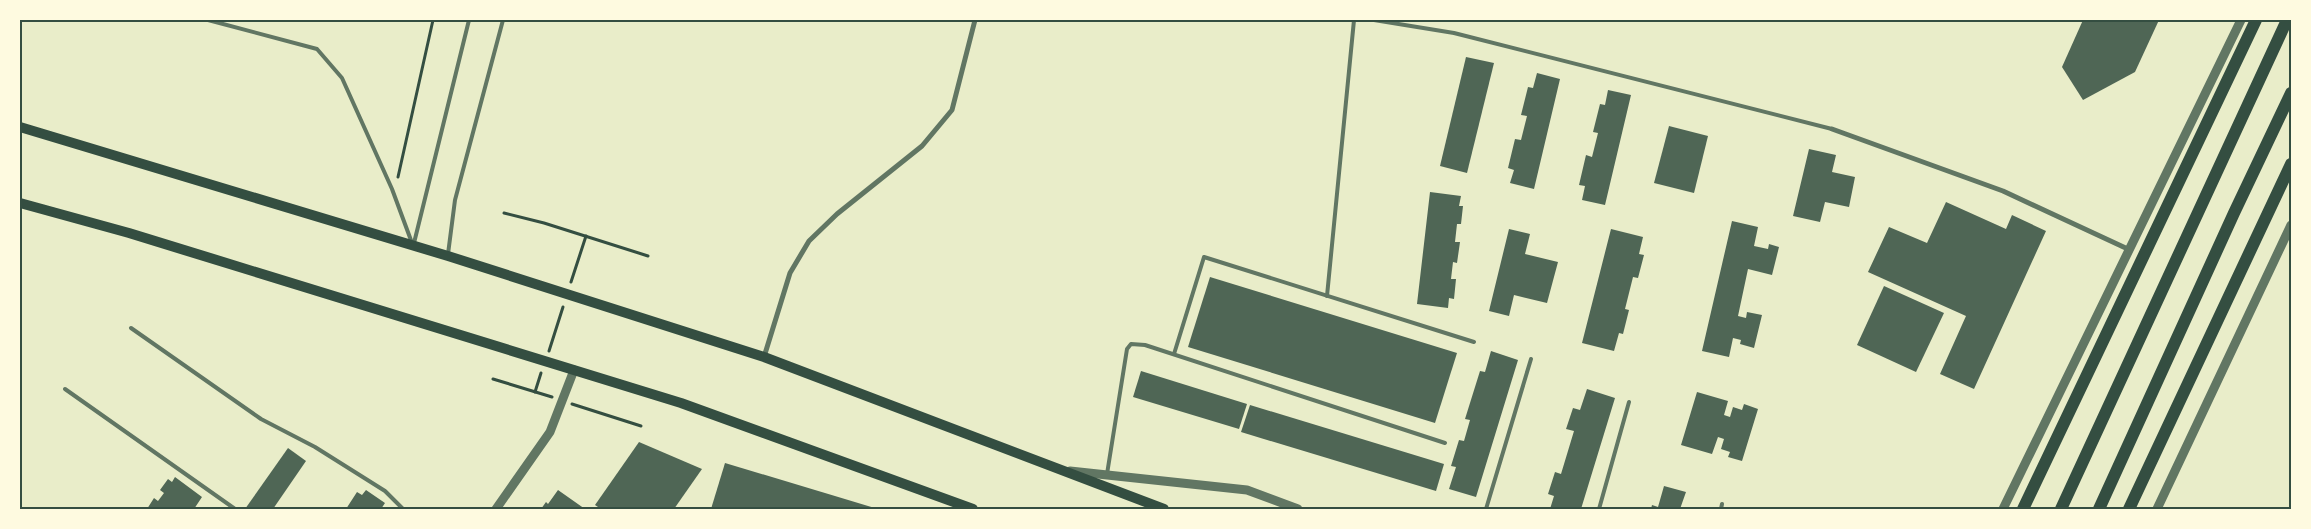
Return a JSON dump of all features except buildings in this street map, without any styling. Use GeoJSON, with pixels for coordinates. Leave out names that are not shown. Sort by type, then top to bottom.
{"type":"FeatureCollection","features":[{"type":"Feature","properties":{"kind":"highway"},"geometry":{"type":"LineString","coordinates":[[2023,509],[2256,20]]}},
{"type":"Feature","properties":{"kind":"highway"},"geometry":{"type":"LineString","coordinates":[[2061,509],[2287,20]]}},
{"type":"Feature","properties":{"kind":"highway"},"geometry":{"type":"LineString","coordinates":[[2099,509],[2234,212],[2291,93]]}},
{"type":"Feature","properties":{"kind":"highway"},"geometry":{"type":"LineString","coordinates":[[2129,509],[2291,164]]}},
{"type":"Feature","properties":{"kind":"main road"},"geometry":{"type":"LineString","coordinates":[[20,127],[448,256],[764,358],[1164,509]]}},
{"type":"Feature","properties":{"kind":"main road"},"geometry":{"type":"LineString","coordinates":[[20,203],[129,233],[681,403],[973,509]]}},
{"type":"Feature","properties":{"kind":"street"},"geometry":{"type":"LineString","coordinates":[[764,358],[790,273],[809,240],[837,214],[922,146],[952,110],[975,20]]}},
{"type":"Feature","properties":{"kind":"street"},"geometry":{"type":"LineString","coordinates":[[2003,509],[2242,20]]}},
{"type":"Feature","properties":{"kind":"street"},"geometry":{"type":"LineString","coordinates":[[1832,129],[2003,191],[2130,250]]}},
{"type":"Feature","properties":{"kind":"street"},"geometry":{"type":"LineString","coordinates":[[2157,509],[2291,225]]}},
{"type":"Feature","properties":{"kind":"street"},"geometry":{"type":"LineString","coordinates":[[496,509],[550,432],[574,370]]}},
{"type":"Feature","properties":{"kind":"street"},"geometry":{"type":"LineString","coordinates":[[1063,471],[1107,474],[1246,490],[1298,509]]}},
{"type":"Feature","properties":{"kind":"lane"},"geometry":{"type":"LineString","coordinates":[[208,20],[317,49],[342,78],[392,189],[413,246]]}},
{"type":"Feature","properties":{"kind":"lane"},"geometry":{"type":"LineString","coordinates":[[413,246],[470,20]]}},
{"type":"Feature","properties":{"kind":"lane"},"geometry":{"type":"LineString","coordinates":[[448,256],[455,200],[503,20]]}},
{"type":"Feature","properties":{"kind":"lane"},"geometry":{"type":"LineString","coordinates":[[1327,296],[1354,20]]}},
{"type":"Feature","properties":{"kind":"lane"},"geometry":{"type":"LineString","coordinates":[[1374,20],[1454,32],[1832,129]]}},
{"type":"Feature","properties":{"kind":"lane"},"geometry":{"type":"LineString","coordinates":[[1174,354],[1204,257],[1474,342]]}},
{"type":"Feature","properties":{"kind":"lane"},"geometry":{"type":"LineString","coordinates":[[130,328],[261,419],[315,447],[385,491],[403,509]]}},
{"type":"Feature","properties":{"kind":"lane"},"geometry":{"type":"LineString","coordinates":[[1107,474],[1127,350],[1131,344],[1146,345],[1445,442]]}},
{"type":"Feature","properties":{"kind":"lane"},"geometry":{"type":"LineString","coordinates":[[1486,509],[1531,359]]}},
{"type":"Feature","properties":{"kind":"lane"},"geometry":{"type":"LineString","coordinates":[[65,390],[235,509]]}},
{"type":"Feature","properties":{"kind":"lane"},"geometry":{"type":"LineString","coordinates":[[1599,509],[1628,402]]}},
{"type":"Feature","properties":{"kind":"path"},"geometry":{"type":"LineString","coordinates":[[397,185],[433,20]]}},
{"type":"Feature","properties":{"kind":"path"},"geometry":{"type":"LineString","coordinates":[[504,212],[648,256]]}},
{"type":"Feature","properties":{"kind":"path"},"geometry":{"type":"LineString","coordinates":[[568,291],[586,236]]}},
{"type":"Feature","properties":{"kind":"path"},"geometry":{"type":"LineString","coordinates":[[547,355],[565,300]]}},
{"type":"Feature","properties":{"kind":"path"},"geometry":{"type":"LineString","coordinates":[[535,392],[544,364]]}},
{"type":"Feature","properties":{"kind":"path"},"geometry":{"type":"LineString","coordinates":[[493,379],[553,397]]}},
{"type":"Feature","properties":{"kind":"path"},"geometry":{"type":"LineString","coordinates":[[570,403],[640,426]]}}]}
